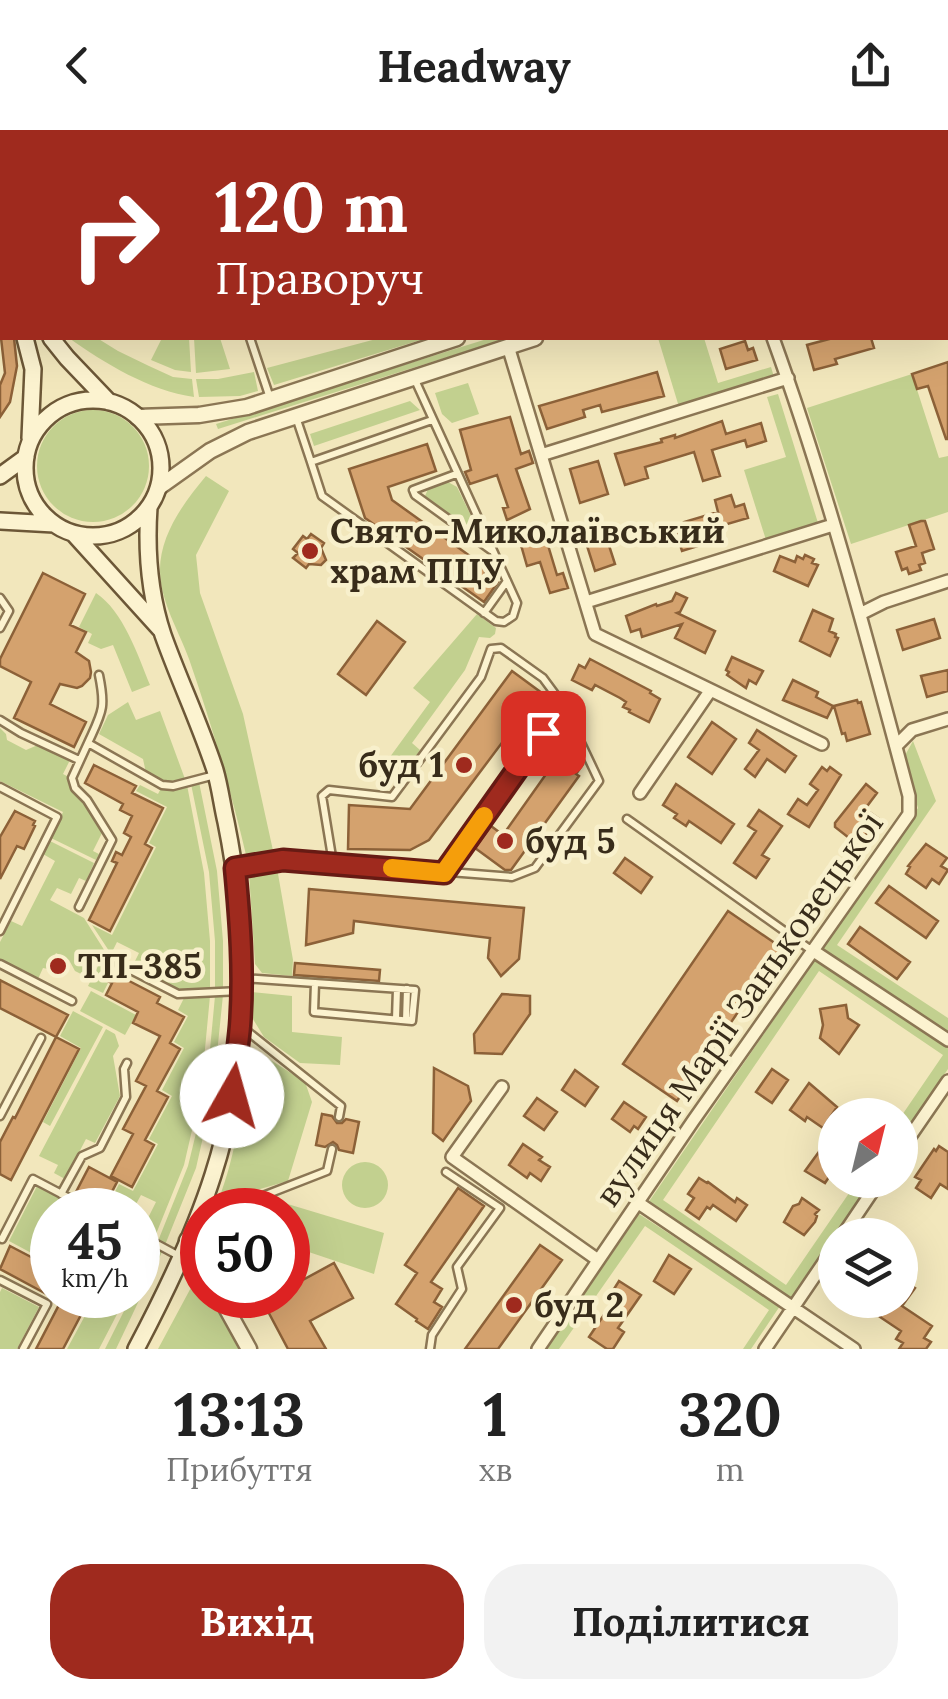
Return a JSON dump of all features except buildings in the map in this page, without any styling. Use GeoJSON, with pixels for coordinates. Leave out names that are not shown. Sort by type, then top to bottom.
{"type":"FeatureCollection","features":[{"type":"Feature","properties":{"kind":"main road"},"geometry":{"type":"LineString","coordinates":[[26,340],[33,369],[28,487],[42,514],[54,524],[73,533],[94,536],[115,532],[134,523],[149,507],[158,488],[161,473],[156,442],[137,416],[109,402],[53,340]]}},
{"type":"Feature","properties":{"kind":"main road"},"geometry":{"type":"LineString","coordinates":[[0,476],[28,450],[40,426],[54,413],[90,400],[109,402]]}},
{"type":"Feature","properties":{"kind":"main road"},"geometry":{"type":"LineString","coordinates":[[149,507],[149,573],[162,632],[216,774],[235,868],[242,940],[240,1026],[232,1096],[210,1188]]}},
{"type":"Feature","properties":{"kind":"main road"},"geometry":{"type":"LineString","coordinates":[[0,521],[54,524]]}},
{"type":"Feature","properties":{"kind":"main road"},"geometry":{"type":"LineString","coordinates":[[73,533],[162,632]]}},
{"type":"Feature","properties":{"kind":"main road"},"geometry":{"type":"LineString","coordinates":[[136,1349],[180,1257]]}},
{"type":"Feature","properties":{"kind":"street"},"geometry":{"type":"LineString","coordinates":[[137,416],[247,407],[451,340]]}},
{"type":"Feature","properties":{"kind":"street","name":"вулиця Марії Заньковецької"},"geometry":{"type":"LineString","coordinates":[[538,1349],[909,814],[909,796],[860,614],[774,340]]}},
{"type":"Feature","properties":{"kind":"street"},"geometry":{"type":"LineString","coordinates":[[158,488],[210,451],[248,432],[514,342],[541,454],[595,634],[822,744]]}},
{"type":"Feature","properties":{"kind":"street"},"geometry":{"type":"LineString","coordinates":[[541,454],[788,378]]}},
{"type":"Feature","properties":{"kind":"street"},"geometry":{"type":"LineString","coordinates":[[586,602],[832,525]]}},
{"type":"Feature","properties":{"kind":"street"},"geometry":{"type":"LineString","coordinates":[[860,614],[884,602],[948,582]]}},
{"type":"Feature","properties":{"kind":"street"},"geometry":{"type":"LineString","coordinates":[[640,793],[710,691]]}},
{"type":"Feature","properties":{"kind":"street"},"geometry":{"type":"LineString","coordinates":[[896,746],[912,730],[948,719]]}},
{"type":"Feature","properties":{"kind":"street"},"geometry":{"type":"LineString","coordinates":[[812,950],[948,1040]]}},
{"type":"Feature","properties":{"kind":"street"},"geometry":{"type":"LineString","coordinates":[[918,1125],[948,1081]]}},
{"type":"Feature","properties":{"kind":"street"},"geometry":{"type":"LineString","coordinates":[[502,1087],[452,1158],[598,1260]]}},
{"type":"Feature","properties":{"kind":"street"},"geometry":{"type":"LineString","coordinates":[[638,1202],[854,1349]]}},
{"type":"Feature","properties":{"kind":"street"},"geometry":{"type":"LineString","coordinates":[[765,1349],[818,1271]]}},
{"type":"Feature","properties":{"kind":"street"},"geometry":{"type":"LineString","coordinates":[[231,1318],[249,1349]]}},
{"type":"Feature","properties":{"kind":"lane"},"geometry":{"type":"LineString","coordinates":[[251,340],[271,399]]}},
{"type":"Feature","properties":{"kind":"lane"},"geometry":{"type":"LineString","coordinates":[[296,416],[322,496],[496,622],[504,622],[513,616],[518,603],[414,378]]}},
{"type":"Feature","properties":{"kind":"lane"},"geometry":{"type":"LineString","coordinates":[[310,462],[432,420]]}},
{"type":"Feature","properties":{"kind":"lane"},"geometry":{"type":"LineString","coordinates":[[456,474],[414,490],[416,495],[492,550]]}},
{"type":"Feature","properties":{"kind":"lane"},"geometry":{"type":"LineString","coordinates":[[484,613],[508,580]]}},
{"type":"Feature","properties":{"kind":"lane"},"geometry":{"type":"LineString","coordinates":[[0,598],[9,611],[0,628]]}},
{"type":"Feature","properties":{"kind":"lane"},"geometry":{"type":"LineString","coordinates":[[235,868],[283,860],[512,877],[535,868],[598,781],[563,705],[543,678],[501,648],[491,650],[480,677],[392,798],[330,790],[322,796],[333,863]]}},
{"type":"Feature","properties":{"kind":"lane"},"geometry":{"type":"LineString","coordinates":[[78,907],[112,840],[72,778],[104,710],[99,675]]}},
{"type":"Feature","properties":{"kind":"lane"},"geometry":{"type":"LineString","coordinates":[[444,873],[563,705]]}},
{"type":"Feature","properties":{"kind":"lane"},"geometry":{"type":"LineString","coordinates":[[0,720],[79,760]]}},
{"type":"Feature","properties":{"kind":"lane"},"geometry":{"type":"LineString","coordinates":[[88,743],[162,785],[216,774]]}},
{"type":"Feature","properties":{"kind":"lane"},"geometry":{"type":"LineString","coordinates":[[0,786],[57,817],[0,931]]}},
{"type":"Feature","properties":{"kind":"lane"},"geometry":{"type":"LineString","coordinates":[[627,820],[812,950]]}},
{"type":"Feature","properties":{"kind":"lane"},"geometry":{"type":"LineString","coordinates":[[0,964],[72,1001]]}},
{"type":"Feature","properties":{"kind":"lane"},"geometry":{"type":"LineString","coordinates":[[120,964],[178,994],[241,984],[315,983],[415,990],[412,1021],[314,1012],[315,983]]}},
{"type":"Feature","properties":{"kind":"lane"},"geometry":{"type":"LineString","coordinates":[[396,1019],[397,989]]}},
{"type":"Feature","properties":{"kind":"lane"},"geometry":{"type":"LineString","coordinates":[[240,1026],[341,1106],[339,1117]]}},
{"type":"Feature","properties":{"kind":"lane"},"geometry":{"type":"LineString","coordinates":[[0,1116],[41,1038]]}},
{"type":"Feature","properties":{"kind":"lane"},"geometry":{"type":"LineString","coordinates":[[65,1188],[82,1156],[100,1148],[126,1097],[127,1063]]}},
{"type":"Feature","properties":{"kind":"lane"},"geometry":{"type":"LineString","coordinates":[[284,1188],[328,1171],[332,1149]]}},
{"type":"Feature","properties":{"kind":"lane"},"geometry":{"type":"LineString","coordinates":[[430,1349],[432,1335],[462,1290],[457,1268],[500,1208],[446,1172]]}},
{"type":"Feature","properties":{"kind":"lane"},"geometry":{"type":"LineString","coordinates":[[1,1240],[34,1179],[51,1188]]}},
{"type":"Feature","properties":{"kind":"lane"},"geometry":{"type":"LineString","coordinates":[[160,1246],[180,1257]]}},
{"type":"Feature","properties":{"kind":"lane"},"geometry":{"type":"LineString","coordinates":[[0,1280],[46,1304],[23,1349]]}},
{"type":"Feature","properties":{"kind":"green space"},"geometry":{"type":"Polygon","coordinates":[[[72,340],[100,340],[173,377],[192,379],[194,397],[144,382],[72,340]]]}},
{"type":"Feature","properties":{"kind":"green space"},"geometry":{"type":"Polygon","coordinates":[[[161,340],[189,340],[191,372],[151,360],[161,340]]]}},
{"type":"Feature","properties":{"kind":"green space"},"geometry":{"type":"Polygon","coordinates":[[[194,340],[221,340],[230,369],[196,373],[194,340]]]}},
{"type":"Feature","properties":{"kind":"green space"},"geometry":{"type":"Polygon","coordinates":[[[372,340],[420,340],[274,385],[267,368],[372,340]]]}},
{"type":"Feature","properties":{"kind":"green space"},"geometry":{"type":"Polygon","coordinates":[[[484,340],[502,340],[218,429],[216,424],[484,340]]]}},
{"type":"Feature","properties":{"kind":"green space"},"geometry":{"type":"Polygon","coordinates":[[[659,340],[705,340],[718,383],[771,367],[774,377],[679,407],[659,340]]]}},
{"type":"Feature","properties":{"kind":"green space"},"geometry":{"type":"Polygon","coordinates":[[[254,372],[258,391],[240,396],[199,397],[196,379],[254,372]]]}},
{"type":"Feature","properties":{"kind":"green space"},"geometry":{"type":"Polygon","coordinates":[[[912,374],[939,458],[948,456],[948,512],[851,544],[807,408],[912,374]]]}},
{"type":"Feature","properties":{"kind":"green space"},"geometry":{"type":"Polygon","coordinates":[[[468,383],[479,414],[452,423],[442,414],[435,393],[468,383]]]}},
{"type":"Feature","properties":{"kind":"green space"},"geometry":{"type":"Polygon","coordinates":[[[778,394],[818,523],[766,540],[744,470],[786,457],[767,397],[778,394]]]}},
{"type":"Feature","properties":{"kind":"green space"},"geometry":{"type":"Polygon","coordinates":[[[410,401],[420,410],[314,446],[310,434],[410,401]]]}},
{"type":"Feature","properties":{"kind":"green space"},"geometry":{"type":"Polygon","coordinates":[[[93,410],[115,414],[133,426],[145,444],[149,466],[145,488],[133,506],[115,518],[93,522],[71,518],[53,506],[41,488],[37,466],[41,444],[53,426],[71,414],[93,410]]]}},
{"type":"Feature","properties":{"kind":"green space"},"geometry":{"type":"Polygon","coordinates":[[[206,476],[229,491],[196,555],[200,593],[243,714],[274,855],[247,859],[206,709],[161,583],[161,559],[168,533],[206,476]]]}},
{"type":"Feature","properties":{"kind":"green space"},"geometry":{"type":"Polygon","coordinates":[[[448,482],[457,487],[476,526],[470,529],[425,496],[428,489],[448,482]]]}},
{"type":"Feature","properties":{"kind":"green space"},"geometry":{"type":"Polygon","coordinates":[[[96,593],[122,622],[150,685],[132,692],[113,645],[101,649],[88,643],[92,634],[79,627],[96,593]]]}},
{"type":"Feature","properties":{"kind":"green space"},"geometry":{"type":"Polygon","coordinates":[[[477,614],[496,628],[495,634],[490,638],[479,637],[465,670],[412,743],[420,750],[408,767],[387,761],[430,702],[413,688],[477,614]]]}},
{"type":"Feature","properties":{"kind":"green space"},"geometry":{"type":"Polygon","coordinates":[[[128,702],[136,720],[160,711],[185,779],[163,782],[146,773],[143,759],[99,734],[108,715],[128,702]]]}},
{"type":"Feature","properties":{"kind":"green space"},"geometry":{"type":"Polygon","coordinates":[[[0,728],[7,740],[26,750],[38,745],[70,760],[63,774],[69,777],[72,789],[102,833],[93,851],[99,854],[96,860],[51,838],[63,812],[0,781],[0,728]]]}},
{"type":"Feature","properties":{"kind":"green space"},"geometry":{"type":"Polygon","coordinates":[[[913,741],[936,801],[837,945],[948,1018],[948,1035],[819,951],[918,808],[903,759],[913,741]]]}},
{"type":"Feature","properties":{"kind":"green space"},"geometry":{"type":"Polygon","coordinates":[[[199,782],[217,871],[223,989],[215,989],[209,872],[191,784],[199,782]]]}},
{"type":"Feature","properties":{"kind":"green space"},"geometry":{"type":"Polygon","coordinates":[[[140,785],[158,794],[161,788],[187,785],[204,873],[210,989],[179,991],[132,967],[139,953],[117,942],[111,954],[92,925],[112,935],[156,847],[149,843],[167,807],[136,791],[140,785]]]}},
{"type":"Feature","properties":{"kind":"green space"},"geometry":{"type":"Polygon","coordinates":[[[50,841],[94,863],[86,881],[79,878],[71,894],[57,888],[50,900],[84,918],[108,956],[98,977],[108,983],[103,993],[88,986],[100,962],[92,957],[83,975],[56,953],[38,979],[0,960],[0,942],[11,921],[22,926],[55,861],[43,854],[50,841]]]}},
{"type":"Feature","properties":{"kind":"green space"},"geometry":{"type":"Polygon","coordinates":[[[277,868],[293,960],[292,976],[262,973],[255,964],[249,873],[277,868]]]}},
{"type":"Feature","properties":{"kind":"green space"},"geometry":{"type":"Polygon","coordinates":[[[816,958],[948,1048],[948,1069],[918,1113],[918,1098],[914,1098],[943,1055],[819,971],[663,1200],[786,1285],[818,1238],[818,1259],[790,1300],[648,1203],[816,958]]]}},
{"type":"Feature","properties":{"kind":"green space"},"geometry":{"type":"Polygon","coordinates":[[[91,991],[136,1015],[125,1035],[80,1011],[91,991]]]}},
{"type":"Feature","properties":{"kind":"green space"},"geometry":{"type":"Polygon","coordinates":[[[252,992],[292,996],[292,1032],[342,1037],[340,1065],[300,1063],[264,1037],[251,1016],[252,992]]]}},
{"type":"Feature","properties":{"kind":"green space"},"geometry":{"type":"Polygon","coordinates":[[[223,995],[213,1093],[196,1168],[188,1188],[180,1188],[180,1208],[165,1245],[160,1236],[188,1166],[206,1092],[215,996],[223,995]]]}},
{"type":"Feature","properties":{"kind":"green space"},"geometry":{"type":"Polygon","coordinates":[[[210,996],[201,1091],[184,1165],[160,1224],[160,1188],[135,1188],[158,1144],[149,1139],[172,1096],[162,1090],[184,1048],[174,1042],[188,1016],[178,1010],[184,998],[210,996]]]}},
{"type":"Feature","properties":{"kind":"green space"},"geometry":{"type":"Polygon","coordinates":[[[73,1011],[103,1027],[50,1126],[43,1122],[81,1048],[60,1036],[73,1011]]]}},
{"type":"Feature","properties":{"kind":"green space"},"geometry":{"type":"Polygon","coordinates":[[[106,1029],[115,1034],[119,1046],[113,1056],[120,1096],[95,1143],[86,1139],[65,1179],[54,1173],[58,1165],[39,1156],[106,1029]]]}},
{"type":"Feature","properties":{"kind":"green space"},"geometry":{"type":"Polygon","coordinates":[[[250,1047],[305,1082],[312,1102],[288,1181],[264,1188],[223,1188],[242,1106],[250,1047]]]}},
{"type":"Feature","properties":{"kind":"green space"},"geometry":{"type":"Polygon","coordinates":[[[365,1162],[381,1169],[388,1185],[381,1201],[365,1208],[349,1201],[342,1185],[349,1169],[365,1162]]]}},
{"type":"Feature","properties":{"kind":"green space"},"geometry":{"type":"Polygon","coordinates":[[[846,1198],[860,1198],[846,1218],[832,1218],[846,1198]]]}},
{"type":"Feature","properties":{"kind":"green space"},"geometry":{"type":"Polygon","coordinates":[[[30,1200],[30,1252],[9,1241],[30,1200]]]}},
{"type":"Feature","properties":{"kind":"green space"},"geometry":{"type":"Polygon","coordinates":[[[310,1211],[384,1233],[374,1274],[310,1252],[310,1211]]]}},
{"type":"Feature","properties":{"kind":"green space"},"geometry":{"type":"Polygon","coordinates":[[[639,1214],[780,1306],[751,1349],[743,1349],[769,1310],[645,1226],[559,1349],[547,1349],[639,1214]]]}},
{"type":"Feature","properties":{"kind":"green space"},"geometry":{"type":"Polygon","coordinates":[[[2,1288],[30,1302],[30,1318],[33,1318],[17,1349],[0,1349],[2,1288]]]}},
{"type":"Feature","properties":{"kind":"green space"},"geometry":{"type":"Polygon","coordinates":[[[180,1308],[180,1318],[222,1318],[239,1349],[158,1349],[180,1308]]]}},
{"type":"Feature","properties":{"kind":"green space"},"geometry":{"type":"Polygon","coordinates":[[[84,1318],[115,1318],[99,1349],[67,1349],[84,1318]]]}},
{"type":"Feature","properties":{"kind":"green space"},"geometry":{"type":"Polygon","coordinates":[[[120,1318],[131,1318],[116,1349],[105,1349],[120,1318]]]}},
{"type":"Feature","properties":{"kind":"slow traffic"},"geometry":{"type":"LineString","coordinates":[[392,868],[444,873],[484,816]]}},
{"type":"Feature","properties":{"kind":"place","name":"Свято-Миколаївський храм ПЦУ"},"geometry":{"type":"Point","coordinates":[310,551]}},
{"type":"Feature","properties":{"kind":"place","name":"буд 1"},"geometry":{"type":"Point","coordinates":[464,765]}},
{"type":"Feature","properties":{"kind":"place","name":"буд 5"},"geometry":{"type":"Point","coordinates":[505,841]}},
{"type":"Feature","properties":{"kind":"place","name":"ТП-385"},"geometry":{"type":"Point","coordinates":[58,966]}},
{"type":"Feature","properties":{"kind":"place","name":"буд 2"},"geometry":{"type":"Point","coordinates":[514,1305]}},
{"type":"Feature","properties":{"kind":"route"},"geometry":{"type":"LineString","coordinates":[[232,1096],[242,978],[235,868],[283,860],[444,873],[543,733]]}}]}
